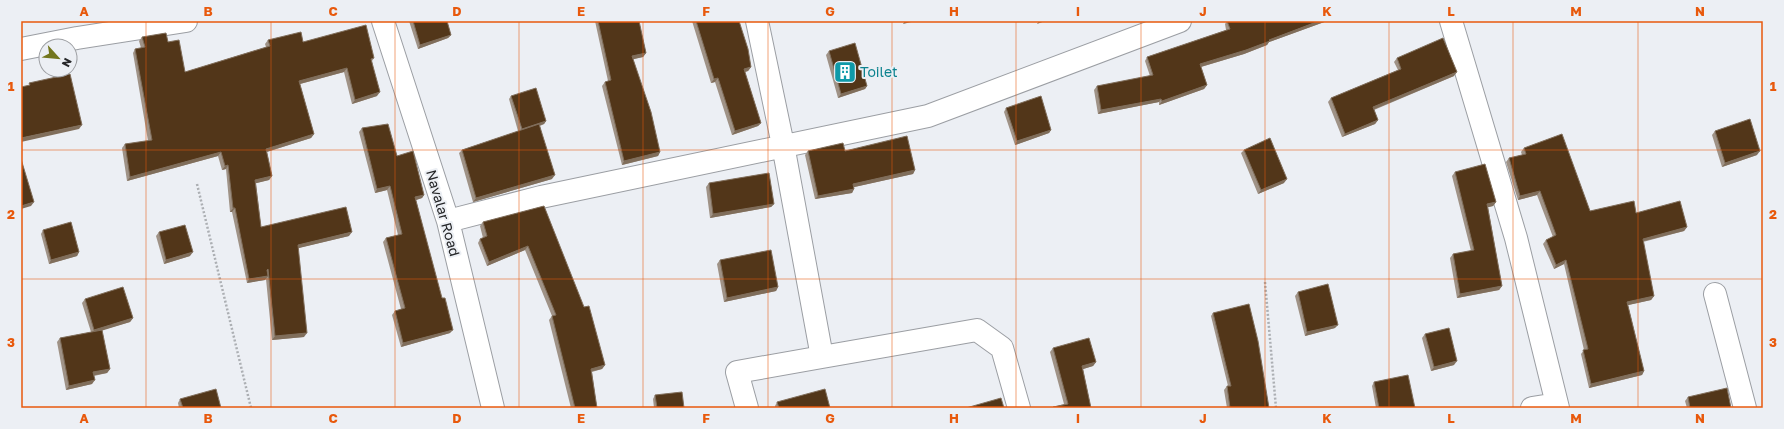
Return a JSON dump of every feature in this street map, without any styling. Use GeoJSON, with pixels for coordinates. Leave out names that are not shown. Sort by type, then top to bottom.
{"type":"FeatureCollection","features":[{"type":"Feature","properties":{"kind":"street"},"geometry":{"type":"LineString","coordinates":[[21,49],[77,38],[186,21]]}},
{"type":"Feature","properties":{"kind":"street","name":"Navalar Road"},"geometry":{"type":"LineString","coordinates":[[383,21],[448,221],[493,408]]}},
{"type":"Feature","properties":{"kind":"street"},"geometry":{"type":"LineString","coordinates":[[756,21],[783,145],[822,357]]}},
{"type":"Feature","properties":{"kind":"street"},"geometry":{"type":"LineString","coordinates":[[448,221],[541,197],[783,145],[928,116],[1180,21]]}},
{"type":"Feature","properties":{"kind":"street"},"geometry":{"type":"LineString","coordinates":[[1451,21],[1516,238],[1558,406],[1532,408]]}},
{"type":"Feature","properties":{"kind":"street"},"geometry":{"type":"LineString","coordinates":[[1715,294],[1745,408]]}},
{"type":"Feature","properties":{"kind":"street"},"geometry":{"type":"LineString","coordinates":[[747,408],[737,372],[977,330],[1002,348],[1019,408]]}},
{"type":"Feature","properties":{"kind":"path"},"geometry":{"type":"LineString","coordinates":[[197,184],[251,408]]}},
{"type":"Feature","properties":{"kind":"path"},"geometry":{"type":"LineString","coordinates":[[1265,282],[1276,408]]}},
{"type":"Feature","properties":{"kind":"building"},"geometry":{"type":"Polygon","coordinates":[[[413,21],[447,21],[451,35],[420,45],[413,21]]]}},
{"type":"Feature","properties":{"kind":"building"},"geometry":{"type":"Polygon","coordinates":[[[598,21],[639,21],[646,53],[632,56],[651,112],[660,152],[624,161],[605,82],[611,80],[598,21]]]}},
{"type":"Feature","properties":{"kind":"building"},"geometry":{"type":"Polygon","coordinates":[[[696,21],[739,21],[748,49],[751,67],[744,69],[761,123],[735,131],[718,78],[714,79],[696,21]]]}},
{"type":"Feature","properties":{"kind":"building"},"geometry":{"type":"Polygon","coordinates":[[[1227,21],[1319,21],[1246,50],[1200,64],[1207,85],[1162,101],[1161,99],[1101,110],[1097,86],[1153,75],[1147,57],[1230,29],[1227,21]]]}},
{"type":"Feature","properties":{"kind":"building"},"geometry":{"type":"Polygon","coordinates":[[[366,25],[374,58],[371,59],[380,92],[355,100],[347,68],[299,81],[314,134],[266,149],[272,176],[255,180],[261,227],[346,207],[352,232],[298,245],[307,333],[275,336],[268,269],[268,276],[249,279],[235,208],[233,208],[228,165],[225,166],[221,152],[130,177],[125,144],[152,140],[135,49],[145,47],[142,37],[166,33],[168,42],[179,40],[185,72],[270,46],[268,40],[301,32],[303,42],[366,25]]]}},
{"type":"Feature","properties":{"kind":"building"},"geometry":{"type":"Polygon","coordinates":[[[1443,38],[1457,72],[1373,107],[1378,120],[1345,134],[1331,98],[1401,69],[1397,58],[1443,38]]]}},
{"type":"Feature","properties":{"kind":"building","name":"Toilet"},"geometry":{"type":"Polygon","coordinates":[[[855,43],[867,86],[841,94],[829,51],[855,43]]]}},
{"type":"Feature","properties":{"kind":"building"},"geometry":{"type":"Polygon","coordinates":[[[52,78],[71,78],[82,125],[21,138],[21,87],[30,85],[29,83],[52,78]]]}},
{"type":"Feature","properties":{"kind":"building"},"geometry":{"type":"Polygon","coordinates":[[[536,88],[546,121],[522,129],[511,96],[536,88]]]}},
{"type":"Feature","properties":{"kind":"building"},"geometry":{"type":"Polygon","coordinates":[[[1041,96],[1051,130],[1017,141],[1006,108],[1041,96]]]}},
{"type":"Feature","properties":{"kind":"building"},"geometry":{"type":"Polygon","coordinates":[[[1750,119],[1760,151],[1725,163],[1715,131],[1750,119]]]}},
{"type":"Feature","properties":{"kind":"building"},"geometry":{"type":"Polygon","coordinates":[[[388,124],[397,156],[413,151],[424,195],[415,197],[442,298],[445,298],[453,330],[403,343],[395,311],[405,308],[386,238],[402,234],[390,186],[377,189],[362,128],[388,124]]]}},
{"type":"Feature","properties":{"kind":"building"},"geometry":{"type":"Polygon","coordinates":[[[539,124],[555,175],[476,198],[462,150],[539,124]]]}},
{"type":"Feature","properties":{"kind":"building"},"geometry":{"type":"Polygon","coordinates":[[[1562,134],[1590,211],[1634,201],[1636,213],[1680,201],[1687,227],[1643,239],[1654,296],[1627,302],[1644,371],[1591,384],[1583,350],[1588,349],[1566,260],[1556,265],[1546,240],[1556,235],[1540,191],[1520,196],[1509,158],[1526,154],[1524,148],[1562,134]]]}},
{"type":"Feature","properties":{"kind":"building"},"geometry":{"type":"Polygon","coordinates":[[[907,136],[915,170],[853,184],[854,189],[818,196],[808,151],[843,143],[845,151],[907,136]]]}},
{"type":"Feature","properties":{"kind":"building"},"geometry":{"type":"Polygon","coordinates":[[[1270,138],[1287,179],[1261,190],[1244,150],[1270,138]]]}},
{"type":"Feature","properties":{"kind":"building"},"geometry":{"type":"Polygon","coordinates":[[[21,159],[34,202],[21,206],[21,159]]]}},
{"type":"Feature","properties":{"kind":"building"},"geometry":{"type":"Polygon","coordinates":[[[1485,164],[1496,202],[1487,204],[1502,286],[1460,294],[1453,254],[1474,250],[1455,172],[1485,164]]]}},
{"type":"Feature","properties":{"kind":"building"},"geometry":{"type":"Polygon","coordinates":[[[769,173],[774,204],[713,214],[709,183],[769,173]]]}},
{"type":"Feature","properties":{"kind":"building"},"geometry":{"type":"Polygon","coordinates":[[[544,206],[584,307],[589,306],[605,365],[591,369],[597,408],[575,408],[552,316],[556,315],[528,246],[489,262],[480,239],[487,236],[483,222],[544,206]]]}},
{"type":"Feature","properties":{"kind":"building"},"geometry":{"type":"Polygon","coordinates":[[[71,222],[79,252],[51,260],[43,230],[71,222]]]}},
{"type":"Feature","properties":{"kind":"building"},"geometry":{"type":"Polygon","coordinates":[[[185,225],[193,252],[166,260],[159,232],[185,225]]]}},
{"type":"Feature","properties":{"kind":"building"},"geometry":{"type":"Polygon","coordinates":[[[771,250],[778,287],[727,298],[720,260],[771,250]]]}},
{"type":"Feature","properties":{"kind":"building"},"geometry":{"type":"Polygon","coordinates":[[[1328,284],[1338,325],[1307,332],[1298,292],[1328,284]]]}},
{"type":"Feature","properties":{"kind":"building"},"geometry":{"type":"Polygon","coordinates":[[[123,287],[133,318],[94,330],[85,299],[123,287]]]}},
{"type":"Feature","properties":{"kind":"building"},"geometry":{"type":"Polygon","coordinates":[[[1249,304],[1258,341],[1269,408],[1230,408],[1227,386],[1231,386],[1213,313],[1249,304]]]}},
{"type":"Feature","properties":{"kind":"building"},"geometry":{"type":"Polygon","coordinates":[[[1449,328],[1457,361],[1434,367],[1425,334],[1449,328]]]}},
{"type":"Feature","properties":{"kind":"building"},"geometry":{"type":"Polygon","coordinates":[[[102,330],[110,369],[93,372],[95,380],[69,386],[60,338],[102,330]]]}},
{"type":"Feature","properties":{"kind":"building"},"geometry":{"type":"Polygon","coordinates":[[[1089,338],[1096,362],[1082,366],[1091,408],[1053,408],[1068,404],[1053,348],[1089,338]]]}},
{"type":"Feature","properties":{"kind":"building"},"geometry":{"type":"Polygon","coordinates":[[[1408,375],[1415,408],[1379,408],[1374,382],[1408,375]]]}},
{"type":"Feature","properties":{"kind":"building"},"geometry":{"type":"Polygon","coordinates":[[[1727,388],[1731,408],[1690,408],[1688,397],[1727,388]]]}},
{"type":"Feature","properties":{"kind":"building"},"geometry":{"type":"Polygon","coordinates":[[[216,389],[221,408],[183,408],[180,399],[216,389]]]}},
{"type":"Feature","properties":{"kind":"building"},"geometry":{"type":"Polygon","coordinates":[[[825,389],[830,408],[779,408],[777,402],[825,389]]]}},
{"type":"Feature","properties":{"kind":"building"},"geometry":{"type":"Polygon","coordinates":[[[682,392],[684,408],[657,408],[655,395],[682,392]]]}},
{"type":"Feature","properties":{"kind":"building"},"geometry":{"type":"Polygon","coordinates":[[[1001,398],[1004,408],[966,408],[1001,398]]]}},
{"type":"Feature","properties":{"kind":"place","name":"Toilet"},"geometry":{"type":"Point","coordinates":[845,72]}}]}
